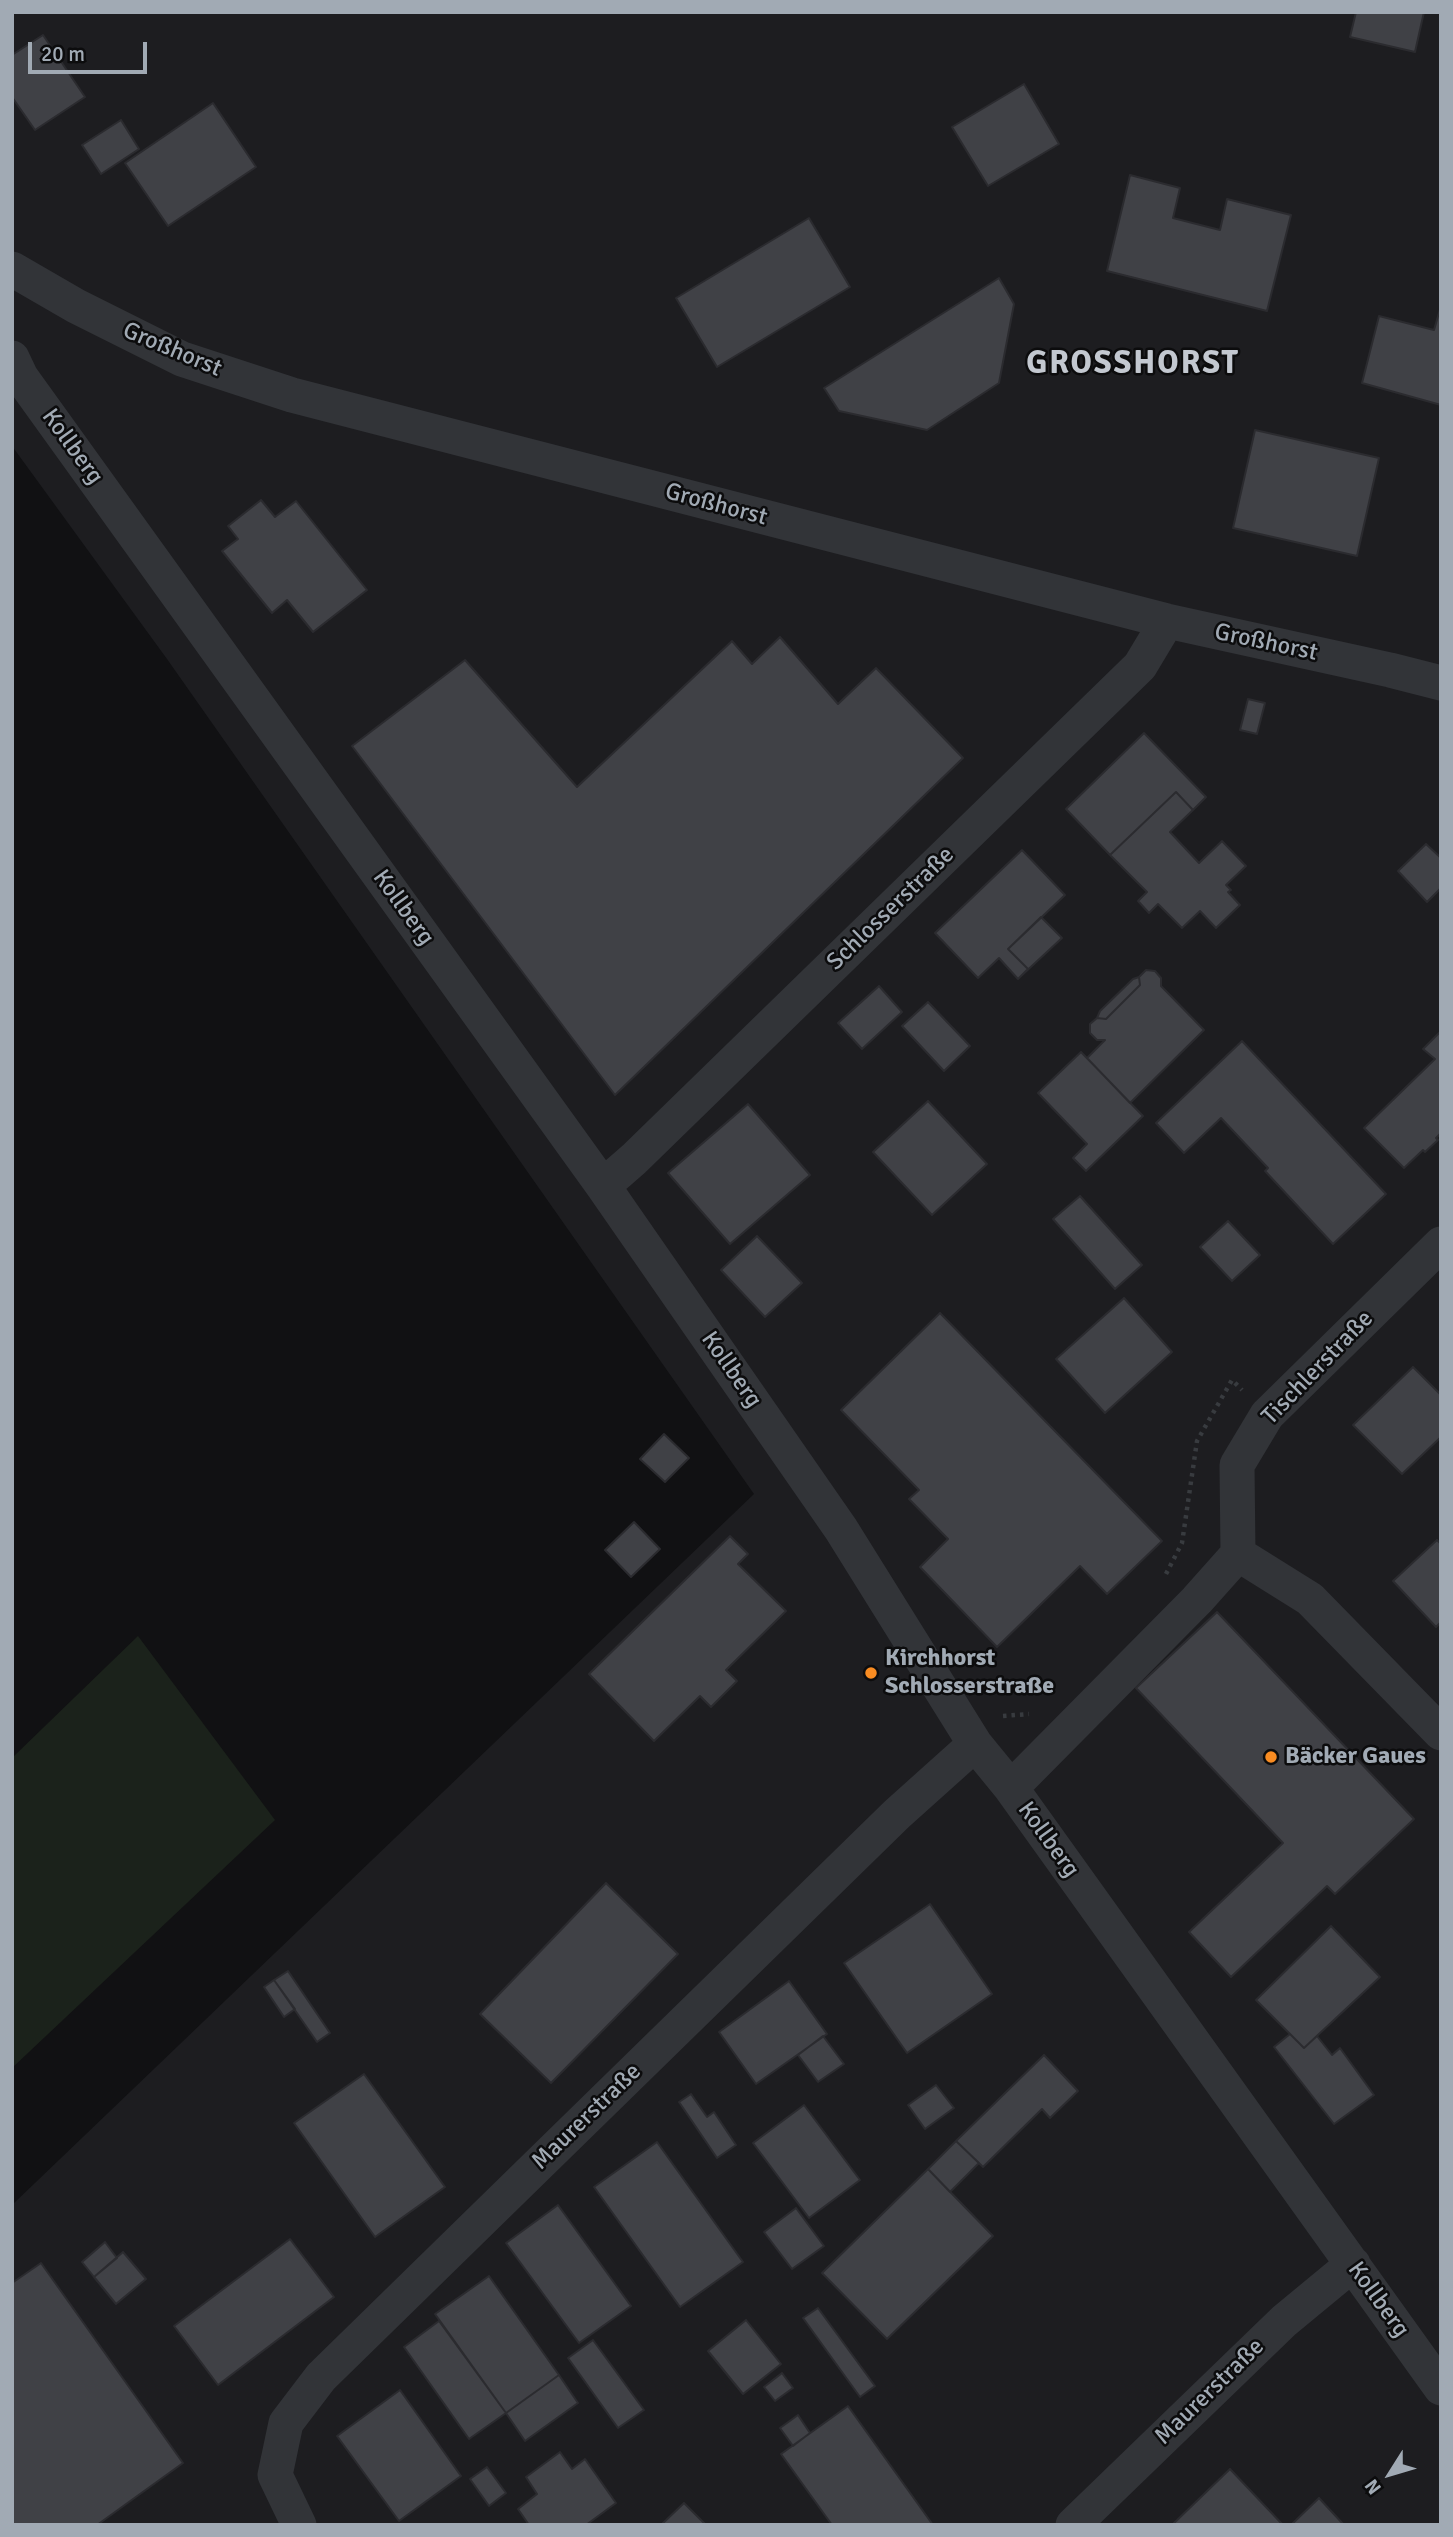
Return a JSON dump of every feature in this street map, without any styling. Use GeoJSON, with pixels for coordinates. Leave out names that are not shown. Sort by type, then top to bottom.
{"type":"FeatureCollection","features":[{"type":"Feature","properties":{"kind":"street","name":"Großhorst"},"geometry":{"type":"LineString","coordinates":[[12,270],[75,306],[182,359],[292,395],[1167,621],[1441,683]]}},
{"type":"Feature","properties":{"kind":"street","name":"Kollberg"},"geometry":{"type":"LineString","coordinates":[[12,358],[22,377],[603,1186],[841,1529],[975,1744],[1011,1788],[1441,2388]]}},
{"type":"Feature","properties":{"kind":"street","name":"Schlosserstraße"},"geometry":{"type":"LineString","coordinates":[[603,1186],[634,1160],[1139,666],[1167,621]]}},
{"type":"Feature","properties":{"kind":"street","name":"Tischlerstraße"},"geometry":{"type":"LineString","coordinates":[[1238,1554],[1237,1465],[1267,1415],[1441,1244]]}},
{"type":"Feature","properties":{"kind":"street"},"geometry":{"type":"LineString","coordinates":[[1011,1788],[1238,1554],[1310,1599],[1441,1733]]}},
{"type":"Feature","properties":{"kind":"street","name":"Maurerstraße"},"geometry":{"type":"LineString","coordinates":[[299,2525],[275,2475],[286,2423],[321,2377],[897,1814],[975,1744]]}},
{"type":"Feature","properties":{"kind":"street","name":"Maurerstraße"},"geometry":{"type":"LineString","coordinates":[[1073,2525],[1284,2320],[1353,2264]]}},
{"type":"Feature","properties":{"kind":"path"},"geometry":{"type":"LineString","coordinates":[[1165,1576],[1182,1543],[1197,1441],[1232,1380],[1267,1415]]}},
{"type":"Feature","properties":{"kind":"path"},"geometry":{"type":"LineString","coordinates":[[996,1717],[1035,1713]]}},
{"type":"Feature","properties":{"kind":"shaded area"},"geometry":{"type":"Polygon","coordinates":[[[12,12],[1441,12],[1441,2525],[12,2525],[12,2205],[754,1494],[167,659],[12,446],[12,12]]]}},
{"type":"Feature","properties":{"kind":"shaded area"},"geometry":{"type":"Polygon","coordinates":[[[138,1636],[275,1820],[12,2068],[12,1758],[138,1636]]]}},
{"type":"Feature","properties":{"kind":"building"},"geometry":{"type":"Polygon","coordinates":[[[1356,12],[1424,12],[1415,52],[1350,37],[1356,12]]]}},
{"type":"Feature","properties":{"kind":"building"},"geometry":{"type":"Polygon","coordinates":[[[43,35],[85,97],[35,130],[12,97],[12,55],[43,35]]]}},
{"type":"Feature","properties":{"kind":"building"},"geometry":{"type":"Polygon","coordinates":[[[1024,84],[1059,144],[988,186],[952,127],[1024,84]]]}},
{"type":"Feature","properties":{"kind":"building"},"geometry":{"type":"Polygon","coordinates":[[[213,103],[256,167],[168,226],[125,163],[213,103]]]}},
{"type":"Feature","properties":{"kind":"building"},"geometry":{"type":"Polygon","coordinates":[[[121,120],[139,149],[101,174],[82,145],[121,120]]]}},
{"type":"Feature","properties":{"kind":"building"},"geometry":{"type":"Polygon","coordinates":[[[1130,175],[1180,188],[1173,218],[1220,230],[1227,199],[1291,215],[1267,311],[1107,271],[1130,175]]]}},
{"type":"Feature","properties":{"kind":"building"},"geometry":{"type":"Polygon","coordinates":[[[809,218],[850,287],[717,367],[676,298],[809,218]]]}},
{"type":"Feature","properties":{"kind":"building"},"geometry":{"type":"Polygon","coordinates":[[[999,278],[1014,304],[999,383],[927,430],[839,411],[824,388],[999,278]]]}},
{"type":"Feature","properties":{"kind":"building"},"geometry":{"type":"Polygon","coordinates":[[[1441,306],[1441,405],[1362,383],[1379,316],[1434,330],[1441,306]]]}},
{"type":"Feature","properties":{"kind":"building"},"geometry":{"type":"Polygon","coordinates":[[[1255,430],[1379,458],[1357,556],[1233,528],[1255,430]]]}},
{"type":"Feature","properties":{"kind":"building"},"geometry":{"type":"Polygon","coordinates":[[[261,500],[275,517],[296,501],[367,590],[313,632],[287,600],[272,613],[222,551],[238,539],[228,526],[261,500]]]}},
{"type":"Feature","properties":{"kind":"building"},"geometry":{"type":"Polygon","coordinates":[[[780,637],[838,704],[876,668],[963,758],[615,1095],[352,746],[465,660],[577,787],[732,641],[752,664],[780,637]]]}},
{"type":"Feature","properties":{"kind":"building"},"geometry":{"type":"Polygon","coordinates":[[[1248,699],[1265,703],[1257,734],[1240,730],[1248,699]]]}},
{"type":"Feature","properties":{"kind":"building"},"geometry":{"type":"Polygon","coordinates":[[[1144,733],[1206,797],[1193,810],[1176,792],[1110,855],[1066,809],[1144,733]]]}},
{"type":"Feature","properties":{"kind":"building"},"geometry":{"type":"Polygon","coordinates":[[[1176,792],[1193,810],[1170,832],[1199,863],[1222,841],[1246,866],[1226,885],[1231,890],[1228,892],[1240,905],[1216,928],[1200,911],[1182,928],[1158,904],[1149,913],[1138,901],[1147,892],[1110,855],[1176,792]]]}},
{"type":"Feature","properties":{"kind":"building"},"geometry":{"type":"Polygon","coordinates":[[[1426,844],[1441,858],[1441,888],[1427,902],[1398,871],[1426,844]]]}},
{"type":"Feature","properties":{"kind":"building"},"geometry":{"type":"Polygon","coordinates":[[[1022,850],[1065,895],[1008,949],[1028,969],[1018,979],[999,958],[978,978],[935,933],[1022,850]]]}},
{"type":"Feature","properties":{"kind":"building"},"geometry":{"type":"Polygon","coordinates":[[[1041,917],[1062,938],[1020,977],[1028,969],[1008,949],[1041,917]]]}},
{"type":"Feature","properties":{"kind":"building"},"geometry":{"type":"Polygon","coordinates":[[[1146,970],[1155,971],[1161,978],[1161,986],[1204,1030],[1130,1103],[1087,1058],[1105,1040],[1097,1040],[1090,1033],[1090,1024],[1097,1018],[1106,1019],[1140,985],[1139,977],[1146,970]]]}},
{"type":"Feature","properties":{"kind":"building"},"geometry":{"type":"Polygon","coordinates":[[[1139,977],[1140,985],[1106,1019],[1097,1018],[1100,1011],[1133,979],[1139,977]]]}},
{"type":"Feature","properties":{"kind":"building"},"geometry":{"type":"Polygon","coordinates":[[[879,986],[902,1012],[862,1049],[838,1023],[879,986]]]}},
{"type":"Feature","properties":{"kind":"building"},"geometry":{"type":"Polygon","coordinates":[[[928,1002],[970,1046],[944,1071],[902,1026],[928,1002]]]}},
{"type":"Feature","properties":{"kind":"building"},"geometry":{"type":"Polygon","coordinates":[[[1441,1031],[1441,1133],[1436,1138],[1438,1140],[1404,1168],[1364,1128],[1435,1059],[1423,1049],[1441,1031]]]}},
{"type":"Feature","properties":{"kind":"building"},"geometry":{"type":"Polygon","coordinates":[[[1242,1041],[1386,1194],[1333,1244],[1265,1171],[1268,1168],[1221,1118],[1184,1153],[1156,1123],[1242,1041]]]}},
{"type":"Feature","properties":{"kind":"building"},"geometry":{"type":"Polygon","coordinates":[[[1081,1052],[1143,1116],[1086,1171],[1073,1158],[1087,1144],[1038,1093],[1081,1052]]]}},
{"type":"Feature","properties":{"kind":"building"},"geometry":{"type":"Polygon","coordinates":[[[928,1101],[987,1164],[932,1215],[873,1152],[928,1101]]]}},
{"type":"Feature","properties":{"kind":"building"},"geometry":{"type":"Polygon","coordinates":[[[748,1104],[810,1175],[730,1244],[668,1173],[748,1104]]]}},
{"type":"Feature","properties":{"kind":"building"},"geometry":{"type":"Polygon","coordinates":[[[1080,1196],[1142,1265],[1115,1289],[1053,1219],[1080,1196]]]}},
{"type":"Feature","properties":{"kind":"building"},"geometry":{"type":"Polygon","coordinates":[[[1228,1221],[1260,1255],[1232,1281],[1200,1247],[1228,1221]]]}},
{"type":"Feature","properties":{"kind":"building"},"geometry":{"type":"Polygon","coordinates":[[[757,1236],[802,1283],[765,1317],[721,1270],[757,1236]]]}},
{"type":"Feature","properties":{"kind":"building"},"geometry":{"type":"Polygon","coordinates":[[[1124,1298],[1172,1352],[1105,1413],[1056,1359],[1124,1298]]]}},
{"type":"Feature","properties":{"kind":"building"},"geometry":{"type":"Polygon","coordinates":[[[940,1313],[1162,1541],[1107,1594],[1080,1566],[997,1647],[920,1567],[948,1539],[909,1499],[919,1490],[841,1410],[940,1313]]]}},
{"type":"Feature","properties":{"kind":"building"},"geometry":{"type":"Polygon","coordinates":[[[1413,1367],[1441,1395],[1441,1437],[1402,1474],[1353,1425],[1413,1367]]]}},
{"type":"Feature","properties":{"kind":"building"},"geometry":{"type":"Polygon","coordinates":[[[664,1434],[689,1458],[665,1482],[640,1459],[664,1434]]]}},
{"type":"Feature","properties":{"kind":"building"},"geometry":{"type":"Polygon","coordinates":[[[634,1522],[660,1549],[631,1577],[605,1550],[634,1522]]]}},
{"type":"Feature","properties":{"kind":"building"},"geometry":{"type":"Polygon","coordinates":[[[730,1536],[748,1554],[738,1564],[786,1611],[726,1670],[737,1681],[711,1707],[700,1696],[654,1741],[589,1674],[730,1536]]]}},
{"type":"Feature","properties":{"kind":"building"},"geometry":{"type":"Polygon","coordinates":[[[1437,1540],[1441,1544],[1441,1622],[1436,1627],[1393,1581],[1437,1540]]]}},
{"type":"Feature","properties":{"kind":"building"},"geometry":{"type":"Polygon","coordinates":[[[1217,1612],[1414,1819],[1335,1894],[1327,1886],[1231,1977],[1189,1932],[1283,1843],[1136,1688],[1217,1612]]]}},
{"type":"Feature","properties":{"kind":"building"},"geometry":{"type":"Polygon","coordinates":[[[606,1883],[678,1954],[551,2083],[480,2014],[606,1883]]]}},
{"type":"Feature","properties":{"kind":"building"},"geometry":{"type":"Polygon","coordinates":[[[930,1904],[992,1994],[907,2053],[844,1963],[930,1904]]]}},
{"type":"Feature","properties":{"kind":"building"},"geometry":{"type":"Polygon","coordinates":[[[1331,1926],[1380,1977],[1304,2048],[1256,2000],[1331,1926]]]}},
{"type":"Feature","properties":{"kind":"building"},"geometry":{"type":"Polygon","coordinates":[[[288,1971],[330,2033],[317,2042],[274,1980],[288,1971]]]}},
{"type":"Feature","properties":{"kind":"building"},"geometry":{"type":"Polygon","coordinates":[[[274,1980],[295,2009],[284,2017],[264,1987],[274,1980]]]}},
{"type":"Feature","properties":{"kind":"building"},"geometry":{"type":"Polygon","coordinates":[[[789,1981],[827,2034],[756,2084],[719,2032],[789,1981]]]}},
{"type":"Feature","properties":{"kind":"building"},"geometry":{"type":"Polygon","coordinates":[[[1290,2034],[1304,2048],[1317,2036],[1332,2055],[1340,2048],[1374,2095],[1334,2124],[1274,2047],[1290,2034]]]}},
{"type":"Feature","properties":{"kind":"building"},"geometry":{"type":"Polygon","coordinates":[[[823,2036],[844,2064],[818,2082],[798,2055],[823,2036]]]}},
{"type":"Feature","properties":{"kind":"building"},"geometry":{"type":"Polygon","coordinates":[[[1044,2055],[1078,2091],[1050,2118],[1042,2109],[983,2167],[956,2141],[1044,2055]]]}},
{"type":"Feature","properties":{"kind":"building"},"geometry":{"type":"Polygon","coordinates":[[[364,2074],[445,2187],[375,2237],[294,2123],[364,2074]]]}},
{"type":"Feature","properties":{"kind":"building"},"geometry":{"type":"Polygon","coordinates":[[[936,2085],[954,2108],[925,2129],[908,2105],[936,2085]]]}},
{"type":"Feature","properties":{"kind":"building"},"geometry":{"type":"Polygon","coordinates":[[[691,2094],[707,2117],[714,2112],[736,2145],[717,2158],[679,2102],[691,2094]]]}},
{"type":"Feature","properties":{"kind":"building"},"geometry":{"type":"Polygon","coordinates":[[[804,2105],[860,2180],[809,2218],[753,2143],[804,2105]]]}},
{"type":"Feature","properties":{"kind":"building"},"geometry":{"type":"Polygon","coordinates":[[[956,2141],[979,2163],[950,2192],[928,2169],[956,2141]]]}},
{"type":"Feature","properties":{"kind":"building"},"geometry":{"type":"Polygon","coordinates":[[[657,2142],[743,2262],[680,2307],[594,2187],[657,2142]]]}},
{"type":"Feature","properties":{"kind":"building"},"geometry":{"type":"Polygon","coordinates":[[[928,2169],[993,2236],[887,2339],[822,2273],[928,2169]]]}},
{"type":"Feature","properties":{"kind":"building"},"geometry":{"type":"Polygon","coordinates":[[[558,2205],[631,2306],[579,2343],[506,2243],[558,2205]]]}},
{"type":"Feature","properties":{"kind":"building"},"geometry":{"type":"Polygon","coordinates":[[[796,2208],[824,2246],[792,2269],[764,2232],[796,2208]]]}},
{"type":"Feature","properties":{"kind":"building"},"geometry":{"type":"Polygon","coordinates":[[[290,2239],[334,2297],[218,2385],[174,2326],[290,2239]]]}},
{"type":"Feature","properties":{"kind":"building"},"geometry":{"type":"Polygon","coordinates":[[[105,2242],[117,2258],[94,2277],[82,2262],[105,2242]]]}},
{"type":"Feature","properties":{"kind":"building"},"geometry":{"type":"Polygon","coordinates":[[[123,2252],[146,2279],[116,2304],[94,2277],[123,2252]]]}},
{"type":"Feature","properties":{"kind":"building"},"geometry":{"type":"Polygon","coordinates":[[[41,2263],[183,2463],[97,2525],[12,2525],[12,2283],[41,2263]]]}},
{"type":"Feature","properties":{"kind":"building"},"geometry":{"type":"Polygon","coordinates":[[[489,2276],[559,2375],[506,2413],[435,2314],[489,2276]]]}},
{"type":"Feature","properties":{"kind":"building"},"geometry":{"type":"Polygon","coordinates":[[[818,2308],[875,2386],[860,2397],[803,2318],[818,2308]]]}},
{"type":"Feature","properties":{"kind":"building"},"geometry":{"type":"Polygon","coordinates":[[[746,2320],[781,2364],[743,2394],[708,2351],[746,2320]]]}},
{"type":"Feature","properties":{"kind":"building"},"geometry":{"type":"Polygon","coordinates":[[[439,2321],[506,2413],[469,2439],[404,2347],[439,2321]]]}},
{"type":"Feature","properties":{"kind":"building"},"geometry":{"type":"Polygon","coordinates":[[[593,2340],[644,2410],[618,2428],[568,2358],[593,2340]]]}},
{"type":"Feature","properties":{"kind":"building"},"geometry":{"type":"Polygon","coordinates":[[[782,2373],[793,2388],[775,2401],[764,2387],[782,2373]]]}},
{"type":"Feature","properties":{"kind":"building"},"geometry":{"type":"Polygon","coordinates":[[[559,2375],[578,2403],[525,2441],[506,2413],[559,2375]]]}},
{"type":"Feature","properties":{"kind":"building"},"geometry":{"type":"Polygon","coordinates":[[[400,2390],[461,2476],[399,2521],[337,2436],[400,2390]]]}},
{"type":"Feature","properties":{"kind":"building"},"geometry":{"type":"Polygon","coordinates":[[[848,2406],[933,2525],[832,2525],[781,2454],[848,2406]]]}},
{"type":"Feature","properties":{"kind":"building"},"geometry":{"type":"Polygon","coordinates":[[[798,2415],[810,2433],[793,2446],[780,2428],[798,2415]]]}},
{"type":"Feature","properties":{"kind":"building"},"geometry":{"type":"Polygon","coordinates":[[[560,2452],[572,2469],[585,2459],[616,2503],[586,2525],[529,2525],[518,2509],[537,2494],[526,2477],[560,2452]]]}},
{"type":"Feature","properties":{"kind":"building"},"geometry":{"type":"Polygon","coordinates":[[[487,2467],[506,2493],[489,2506],[470,2479],[487,2467]]]}},
{"type":"Feature","properties":{"kind":"building"},"geometry":{"type":"Polygon","coordinates":[[[1230,2469],[1283,2525],[1172,2525],[1230,2469]]]}},
{"type":"Feature","properties":{"kind":"building"},"geometry":{"type":"Polygon","coordinates":[[[1319,2498],[1344,2525],[1291,2525],[1319,2498]]]}},
{"type":"Feature","properties":{"kind":"building"},"geometry":{"type":"Polygon","coordinates":[[[684,2503],[706,2525],[661,2525],[684,2503]]]}},
{"type":"Feature","properties":{"kind":"place","name":"Kirchhorst Schlosserstraße"},"geometry":{"type":"Point","coordinates":[871,1673]}},
{"type":"Feature","properties":{"kind":"place","name":"Bäcker Gaues"},"geometry":{"type":"Point","coordinates":[1271,1757]}},
{"type":"Feature","properties":{"kind":"district","name":"GROSSHORST"},"geometry":{"type":"Point","coordinates":[1133,365]}}]}
